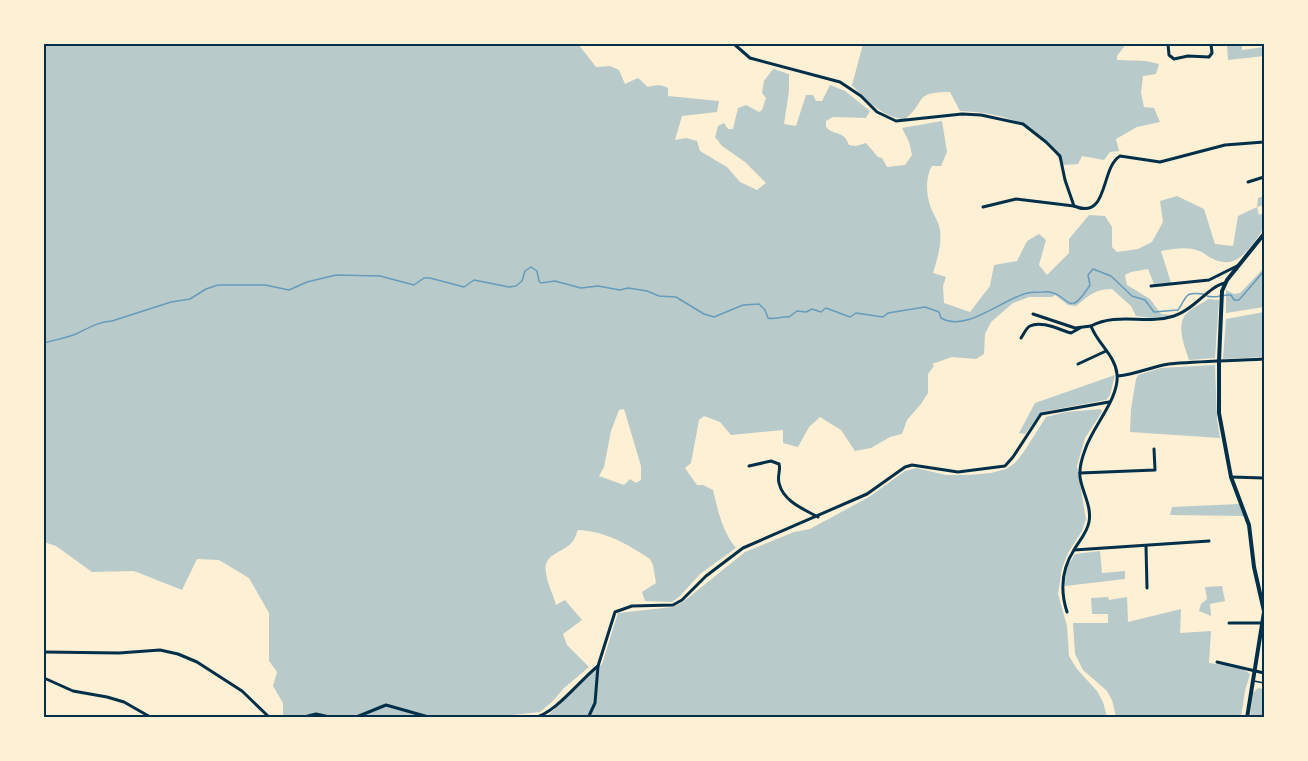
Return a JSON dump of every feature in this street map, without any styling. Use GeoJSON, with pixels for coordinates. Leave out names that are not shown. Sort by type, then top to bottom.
{"type":"FeatureCollection","features":[{"type":"Feature","properties":{"kind":"street"},"geometry":{"type":"LineString","coordinates":[[734,44],[750,58],[840,82],[861,96],[877,112],[896,121],[908,122],[962,114],[981,115],[1023,124],[1041,137],[1060,156],[1074,206]]}},
{"type":"Feature","properties":{"kind":"street"},"geometry":{"type":"LineString","coordinates":[[1168,44],[1169,56],[1174,59],[1188,56],[1209,57],[1212,53],[1211,44]]}},
{"type":"Feature","properties":{"kind":"street"},"geometry":{"type":"LineString","coordinates":[[984,207],[1016,199],[1082,209],[1091,207],[1103,193],[1110,166],[1120,156],[1160,162],[1225,146],[1264,142]]}},
{"type":"Feature","properties":{"kind":"street"},"geometry":{"type":"LineString","coordinates":[[1248,182],[1264,177]]}},
{"type":"Feature","properties":{"kind":"street"},"geometry":{"type":"LineString","coordinates":[[1021,338],[1028,327],[1040,324],[1072,333],[1100,321],[1112,319],[1148,320],[1173,317],[1188,310],[1215,287],[1225,283],[1264,234]]}},
{"type":"Feature","properties":{"kind":"street"},"geometry":{"type":"LineString","coordinates":[[1150,286],[1209,280],[1241,265]]}},
{"type":"Feature","properties":{"kind":"street"},"geometry":{"type":"LineString","coordinates":[[1225,283],[1222,296],[1219,413],[1231,477],[1249,525],[1254,567],[1264,611],[1264,623],[1247,717]]}},
{"type":"Feature","properties":{"kind":"street"},"geometry":{"type":"LineString","coordinates":[[1033,314],[1080,328]]}},
{"type":"Feature","properties":{"kind":"street"},"geometry":{"type":"LineString","coordinates":[[1066,612],[1062,596],[1065,568],[1089,522],[1080,473],[1089,438],[1115,392],[1118,376],[1113,360],[1093,333],[1091,326]]}},
{"type":"Feature","properties":{"kind":"street"},"geometry":{"type":"LineString","coordinates":[[1078,364],[1106,351]]}},
{"type":"Feature","properties":{"kind":"street"},"geometry":{"type":"LineString","coordinates":[[1118,376],[1169,364],[1264,359]]}},
{"type":"Feature","properties":{"kind":"street"},"geometry":{"type":"LineString","coordinates":[[588,717],[595,703],[598,666],[615,612],[632,606],[673,605],[682,600],[706,576],[743,548],[867,494],[897,472],[912,465],[958,472],[1005,466],[1041,414],[1109,402]]}},
{"type":"Feature","properties":{"kind":"street"},"geometry":{"type":"LineString","coordinates":[[1080,473],[1155,470],[1154,449]]}},
{"type":"Feature","properties":{"kind":"street"},"geometry":{"type":"LineString","coordinates":[[749,466],[771,461],[779,464],[778,480],[783,493],[800,507],[818,517]]}},
{"type":"Feature","properties":{"kind":"street"},"geometry":{"type":"LineString","coordinates":[[1231,477],[1264,478]]}},
{"type":"Feature","properties":{"kind":"street"},"geometry":{"type":"LineString","coordinates":[[1074,550],[1209,542]]}},
{"type":"Feature","properties":{"kind":"street"},"geometry":{"type":"LineString","coordinates":[[1146,546],[1147,588]]}},
{"type":"Feature","properties":{"kind":"street"},"geometry":{"type":"LineString","coordinates":[[1229,622],[1264,623]]}},
{"type":"Feature","properties":{"kind":"street"},"geometry":{"type":"LineString","coordinates":[[44,652],[119,653],[160,650],[178,654],[197,662],[234,686],[270,717]]}},
{"type":"Feature","properties":{"kind":"street"},"geometry":{"type":"LineString","coordinates":[[1216,662],[1264,673]]}},
{"type":"Feature","properties":{"kind":"street"},"geometry":{"type":"LineString","coordinates":[[533,717],[553,710],[582,679],[598,666]]}},
{"type":"Feature","properties":{"kind":"street"},"geometry":{"type":"LineString","coordinates":[[44,678],[73,691],[124,702],[152,717]]}},
{"type":"Feature","properties":{"kind":"street"},"geometry":{"type":"LineString","coordinates":[[354,717],[386,705],[432,717]]}},
{"type":"Feature","properties":{"kind":"street"},"geometry":{"type":"LineString","coordinates":[[300,717],[316,714],[334,717]]}},
{"type":"Feature","properties":{"kind":"lane"},"geometry":{"type":"LineString","coordinates":[[1253,681],[1264,683]]}},
{"type":"Feature","properties":{"kind":"shaded area"},"geometry":{"type":"Polygon","coordinates":[[[44,44],[578,44],[596,67],[610,66],[619,70],[625,84],[638,78],[648,87],[658,85],[668,88],[668,96],[719,101],[717,112],[682,116],[675,140],[686,138],[697,141],[700,151],[727,167],[740,182],[757,190],[766,183],[745,162],[722,146],[715,137],[718,126],[724,123],[728,129],[733,129],[738,108],[746,105],[759,112],[762,110],[766,98],[762,93],[764,81],[773,69],[789,74],[784,124],[796,126],[806,95],[813,95],[816,101],[822,101],[830,85],[845,91],[870,111],[866,118],[833,117],[826,121],[826,127],[844,137],[849,145],[856,146],[866,143],[878,157],[882,158],[887,167],[905,165],[912,155],[902,128],[942,121],[947,152],[941,166],[932,166],[927,181],[929,203],[940,230],[939,252],[933,273],[946,277],[943,286],[944,303],[970,312],[990,286],[994,265],[1017,261],[1027,241],[1039,234],[1046,240],[1039,265],[1047,275],[1069,253],[1069,239],[1089,215],[1105,216],[1112,227],[1112,247],[1117,252],[1138,249],[1152,242],[1163,222],[1160,201],[1177,196],[1204,209],[1215,244],[1233,246],[1238,216],[1257,207],[1259,215],[1264,213],[1260,234],[1238,259],[1223,262],[1194,249],[1175,249],[1161,251],[1171,283],[1154,284],[1148,269],[1125,275],[1127,285],[1150,299],[1161,314],[1173,315],[1152,318],[1136,316],[1131,306],[1112,289],[1096,292],[1076,306],[1068,305],[1055,295],[1029,297],[1013,303],[991,322],[985,334],[984,354],[976,359],[952,357],[932,364],[934,366],[928,374],[928,393],[907,420],[902,434],[890,437],[871,448],[855,451],[841,430],[820,417],[809,427],[798,447],[783,443],[783,430],[731,435],[720,422],[704,416],[699,420],[691,463],[685,468],[697,485],[713,490],[724,528],[736,548],[700,574],[672,602],[645,601],[642,592],[656,583],[650,559],[616,539],[578,530],[570,544],[549,559],[546,573],[556,605],[565,600],[582,620],[563,634],[567,645],[589,667],[540,712],[486,718],[283,717],[283,703],[273,686],[277,672],[269,661],[269,613],[249,578],[219,560],[197,559],[182,590],[134,571],[92,572],[56,546],[44,542],[44,44]],[[624,409],[619,410],[611,431],[604,467],[599,476],[624,485],[630,479],[636,483],[641,480],[641,466],[624,409]]]}},
{"type":"Feature","properties":{"kind":"shaded area"},"geometry":{"type":"Polygon","coordinates":[[[863,44],[1126,44],[1117,56],[1117,60],[1159,64],[1156,74],[1143,76],[1141,93],[1144,107],[1154,108],[1160,122],[1137,127],[1116,139],[1119,151],[1110,152],[1104,160],[1082,156],[1078,164],[1062,165],[1043,139],[1032,130],[1020,123],[992,114],[960,111],[950,92],[938,92],[925,96],[905,119],[883,112],[852,85],[863,44]]]}},
{"type":"Feature","properties":{"kind":"shaded area"},"geometry":{"type":"Polygon","coordinates":[[[1227,44],[1242,44],[1242,50],[1264,47],[1264,56],[1228,60],[1227,44]]]}},
{"type":"Feature","properties":{"kind":"shaded area"},"geometry":{"type":"Polygon","coordinates":[[[1264,196],[1264,205],[1257,207],[1258,198],[1264,196]]]}},
{"type":"Feature","properties":{"kind":"shaded area"},"geometry":{"type":"Polygon","coordinates":[[[1264,268],[1264,307],[1226,313],[1226,290],[1234,294],[1240,293],[1264,268]]]}},
{"type":"Feature","properties":{"kind":"shaded area"},"geometry":{"type":"Polygon","coordinates":[[[1208,299],[1219,300],[1215,358],[1189,360],[1181,329],[1183,318],[1208,299]]]}},
{"type":"Feature","properties":{"kind":"shaded area"},"geometry":{"type":"Polygon","coordinates":[[[1264,312],[1264,357],[1223,359],[1226,319],[1264,312]]]}},
{"type":"Feature","properties":{"kind":"shaded area"},"geometry":{"type":"Polygon","coordinates":[[[1215,365],[1220,438],[1130,432],[1131,409],[1138,375],[1161,368],[1215,365]]]}},
{"type":"Feature","properties":{"kind":"shaded area"},"geometry":{"type":"Polygon","coordinates":[[[1115,375],[1110,395],[1106,400],[1041,412],[1025,434],[1019,433],[1035,403],[1115,375]]]}},
{"type":"Feature","properties":{"kind":"shaded area"},"geometry":{"type":"Polygon","coordinates":[[[1101,409],[1102,412],[1085,438],[1077,466],[1086,519],[1062,568],[1058,594],[1067,626],[1069,656],[1077,669],[1097,691],[1107,717],[545,718],[602,664],[618,613],[673,607],[683,602],[745,552],[794,532],[810,529],[869,497],[905,471],[916,468],[946,475],[969,475],[1006,469],[1023,453],[1046,417],[1066,412],[1101,409]]]}},
{"type":"Feature","properties":{"kind":"shaded area"},"geometry":{"type":"Polygon","coordinates":[[[1239,504],[1244,516],[1170,515],[1172,507],[1239,504]]]}},
{"type":"Feature","properties":{"kind":"shaded area"},"geometry":{"type":"Polygon","coordinates":[[[1100,551],[1102,573],[1125,571],[1125,579],[1065,586],[1066,569],[1075,554],[1100,551]]]}},
{"type":"Feature","properties":{"kind":"shaded area"},"geometry":{"type":"Polygon","coordinates":[[[1222,586],[1225,601],[1210,604],[1211,616],[1199,611],[1201,604],[1207,599],[1205,587],[1222,586]]]}},
{"type":"Feature","properties":{"kind":"shaded area"},"geometry":{"type":"Polygon","coordinates":[[[1108,597],[1109,600],[1127,597],[1128,622],[1181,609],[1180,633],[1211,631],[1209,663],[1236,667],[1250,674],[1241,717],[1116,717],[1107,691],[1083,670],[1075,654],[1073,623],[1108,623],[1108,614],[1092,614],[1091,598],[1108,597]]]}},
{"type":"Feature","properties":{"kind":"shaded area"},"geometry":{"type":"Polygon","coordinates":[[[1258,688],[1264,689],[1264,717],[1250,718],[1253,693],[1258,688]]]}},
{"type":"Feature","properties":{"kind":"waterway"},"geometry":{"type":"LineString","coordinates":[[44,343],[171,302],[190,299],[218,285],[265,285],[289,290],[307,282],[336,275],[380,276],[414,285],[424,278],[430,278],[464,287],[474,280],[509,287],[516,286],[522,281],[525,271],[531,267],[537,271],[541,283],[555,281],[581,288],[598,286],[647,291],[659,296],[676,297],[704,314],[714,317],[743,305],[759,304],[765,310],[768,318],[789,317],[797,311],[806,312],[812,309],[821,312],[826,308],[850,317],[856,313],[883,317],[888,313],[925,307],[939,312],[941,318],[962,321],[1030,293],[1051,292],[1071,304],[1076,302],[1090,285],[1088,275],[1093,269],[1111,276],[1132,296],[1145,300],[1154,312],[1178,310],[1189,294],[1203,294]]}},
{"type":"Feature","properties":{"kind":"waterway"},"geometry":{"type":"LineString","coordinates":[[1207,296],[1231,295],[1234,300],[1239,300],[1264,271]]}}]}
